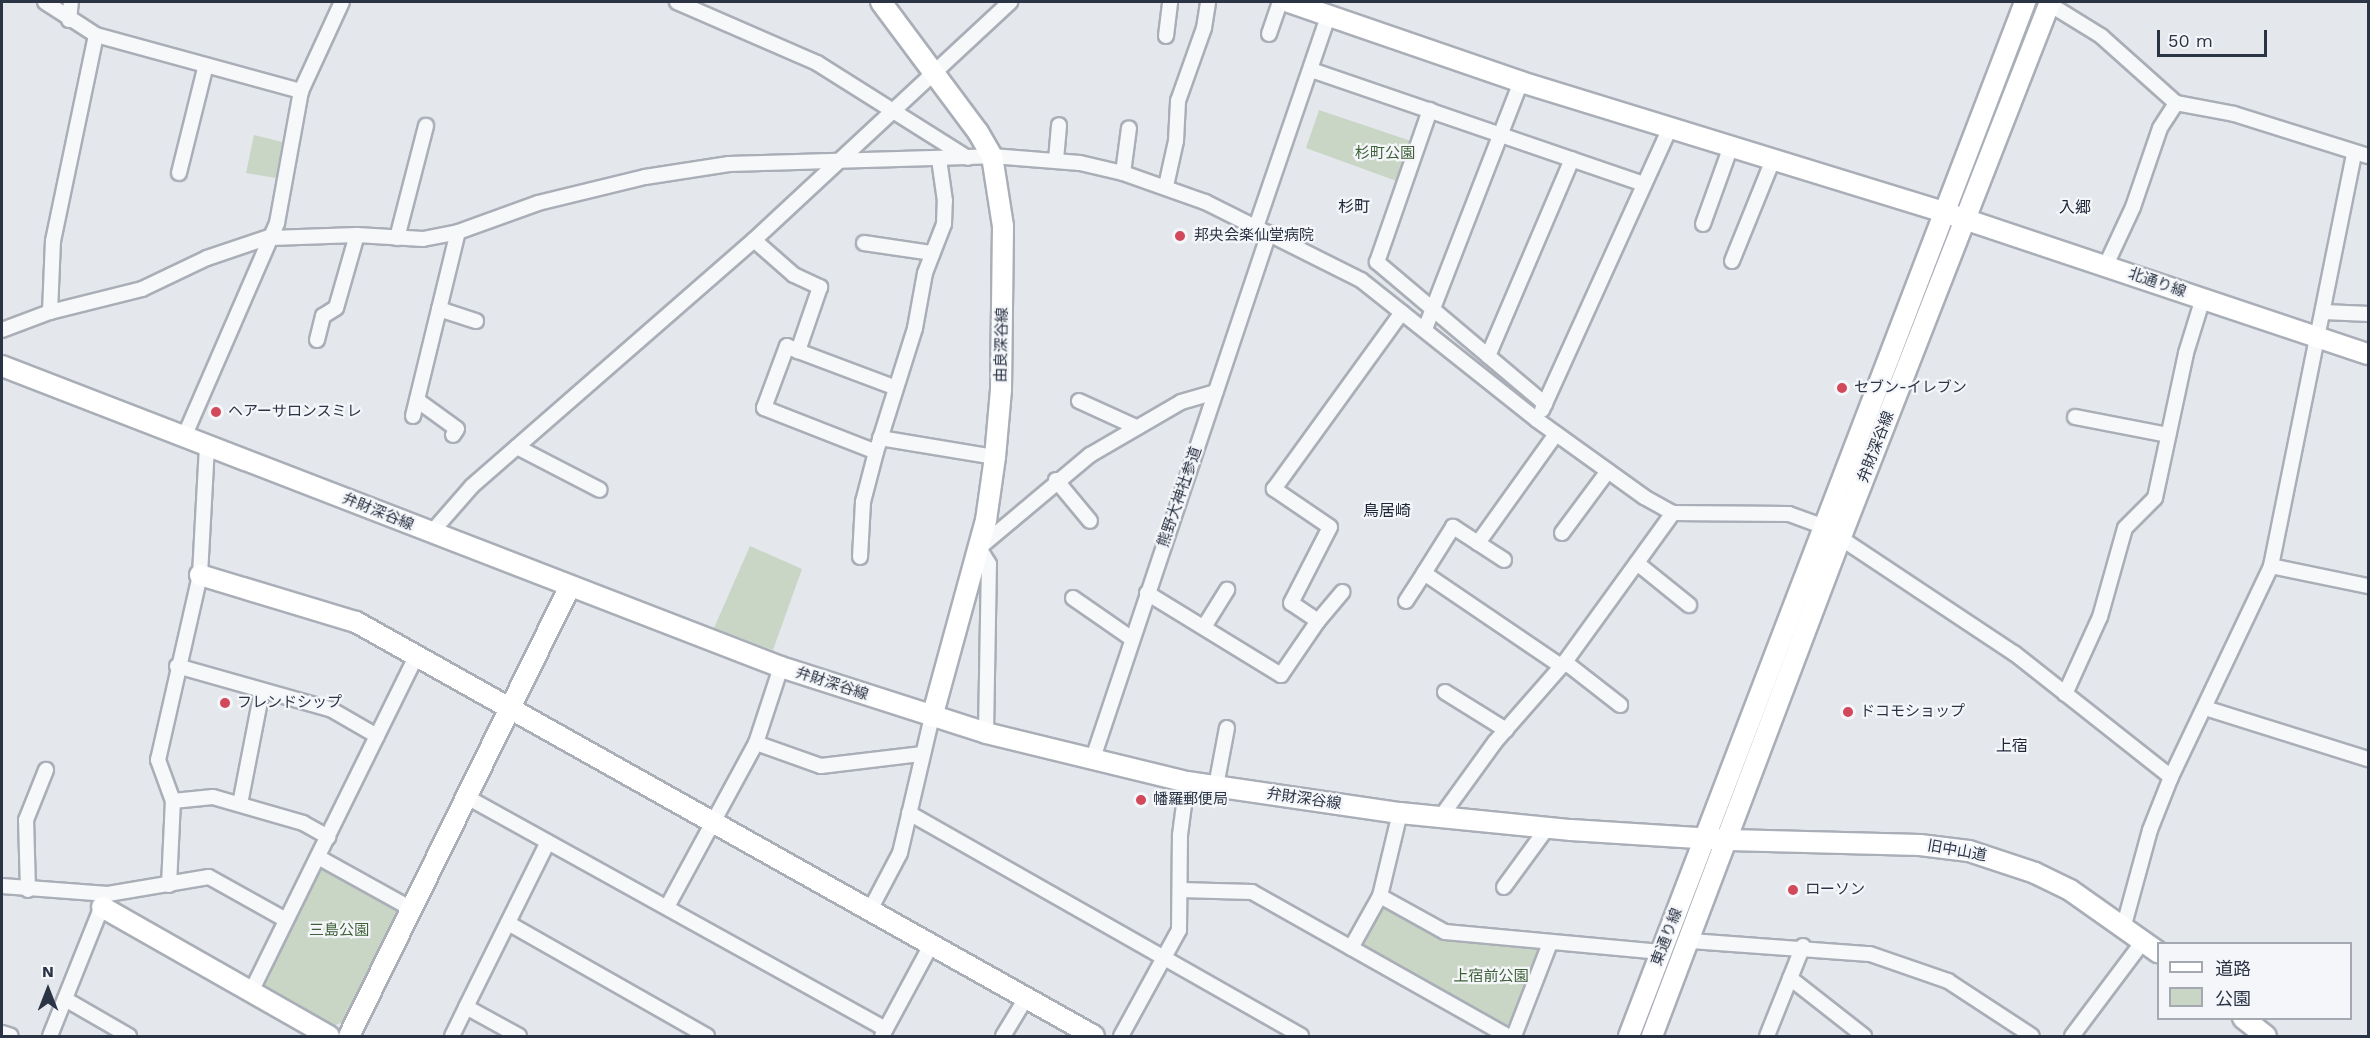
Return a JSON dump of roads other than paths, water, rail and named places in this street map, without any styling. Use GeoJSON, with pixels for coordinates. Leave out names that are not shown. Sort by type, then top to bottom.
{"type":"FeatureCollection","features":[{"type":"Feature","properties":{"kind":"main road","name":"由良深谷線"},"geometry":{"type":"LineString","coordinates":[[881,2],[978,132],[992,156],[1003,226],[1001,390],[995,457],[979,548],[932,717]]}},
{"type":"Feature","properties":{"kind":"main road","name":"北通り線"},"geometry":{"type":"LineString","coordinates":[[1289,2],[1521,82],[1772,162],[1946,213],[2368,354]]}},
{"type":"Feature","properties":{"kind":"main road","name":"弁財深谷線"},"geometry":{"type":"LineString","coordinates":[[1705,839],[2025,2]]}},
{"type":"Feature","properties":{"kind":"main road","name":"弁財深谷線"},"geometry":{"type":"LineString","coordinates":[[2,366],[781,668],[986,734],[1187,782],[1400,813],[1547,828],[1729,840],[1840,539],[2048,3]]}},
{"type":"Feature","properties":{"kind":"main road"},"geometry":{"type":"LineString","coordinates":[[200,575],[356,622],[510,706],[1094,1036]]}},
{"type":"Feature","properties":{"kind":"main road"},"geometry":{"type":"LineString","coordinates":[[349,1036],[570,586]]}},
{"type":"Feature","properties":{"kind":"main road","name":"東通り線"},"geometry":{"type":"LineString","coordinates":[[1629,1036],[1705,839]]}},
{"type":"Feature","properties":{"kind":"main road","name":"東通り線"},"geometry":{"type":"LineString","coordinates":[[1652,1036],[1729,840]]}},
{"type":"Feature","properties":{"kind":"main road","name":"旧中山道"},"geometry":{"type":"LineString","coordinates":[[1729,840],[1920,845],[1969,851],[2035,873],[2124,925],[2151,946]]}},
{"type":"Feature","properties":{"kind":"main road"},"geometry":{"type":"LineString","coordinates":[[105,900],[251,992],[329,1036]]}},
{"type":"Feature","properties":{"kind":"main road"},"geometry":{"type":"LineString","coordinates":[[2246,1020],[2266,1036]]}},
{"type":"Feature","properties":{"kind":"street"},"geometry":{"type":"LineString","coordinates":[[45,2],[69,20],[96,35],[301,91]]}},
{"type":"Feature","properties":{"kind":"street"},"geometry":{"type":"LineString","coordinates":[[69,20],[71,2]]}},
{"type":"Feature","properties":{"kind":"street"},"geometry":{"type":"LineString","coordinates":[[184,437],[271,237],[301,91],[342,2]]}},
{"type":"Feature","properties":{"kind":"street"},"geometry":{"type":"LineString","coordinates":[[677,2],[817,63],[968,158]]}},
{"type":"Feature","properties":{"kind":"street"},"geometry":{"type":"LineString","coordinates":[[431,533],[472,486],[753,240],[935,75],[1010,2]]}},
{"type":"Feature","properties":{"kind":"street"},"geometry":{"type":"LineString","coordinates":[[1166,36],[1170,2]]}},
{"type":"Feature","properties":{"kind":"street"},"geometry":{"type":"LineString","coordinates":[[1166,186],[1176,141],[1171,100],[1204,28],[1208,2]]}},
{"type":"Feature","properties":{"kind":"street"},"geometry":{"type":"LineString","coordinates":[[1269,34],[1280,2]]}},
{"type":"Feature","properties":{"kind":"street"},"geometry":{"type":"LineString","coordinates":[[2048,3],[2101,36],[2176,103],[2234,114],[2362,155],[2319,338],[2271,566],[2171,777],[2150,830],[2124,925]]}},
{"type":"Feature","properties":{"kind":"street","name":"熊野大神社参道"},"geometry":{"type":"LineString","coordinates":[[1092,761],[1216,392],[1262,230],[1328,17]]}},
{"type":"Feature","properties":{"kind":"street"},"geometry":{"type":"LineString","coordinates":[[50,312],[53,241],[96,35]]}},
{"type":"Feature","properties":{"kind":"street"},"geometry":{"type":"LineString","coordinates":[[178,173],[206,65]]}},
{"type":"Feature","properties":{"kind":"street"},"geometry":{"type":"LineString","coordinates":[[1311,70],[1644,184]]}},
{"type":"Feature","properties":{"kind":"street"},"geometry":{"type":"LineString","coordinates":[[1425,329],[1503,134],[1521,82]]}},
{"type":"Feature","properties":{"kind":"street"},"geometry":{"type":"LineString","coordinates":[[2106,265],[2133,207],[2160,128],[2176,103]]}},
{"type":"Feature","properties":{"kind":"street"},"geometry":{"type":"LineString","coordinates":[[1430,110],[1377,262],[1545,404]]}},
{"type":"Feature","properties":{"kind":"street"},"geometry":{"type":"LineString","coordinates":[[1056,160],[1059,125]]}},
{"type":"Feature","properties":{"kind":"street"},"geometry":{"type":"LineString","coordinates":[[397,238],[426,126]]}},
{"type":"Feature","properties":{"kind":"street"},"geometry":{"type":"LineString","coordinates":[[1124,172],[1129,128]]}},
{"type":"Feature","properties":{"kind":"street"},"geometry":{"type":"LineString","coordinates":[[1537,420],[1669,130]]}},
{"type":"Feature","properties":{"kind":"street"},"geometry":{"type":"LineString","coordinates":[[1703,224],[1730,149]]}},
{"type":"Feature","properties":{"kind":"street"},"geometry":{"type":"LineString","coordinates":[[2,330],[50,312],[142,289],[207,258],[271,237],[357,235],[423,239],[458,232],[530,204],[687,169],[765,162],[839,162],[992,156],[1056,160],[1124,172],[1166,186],[1351,274],[1425,329],[1537,420],[1672,513],[1789,514],[1824,527],[2006,648],[2171,777]]}},
{"type":"Feature","properties":{"kind":"street"},"geometry":{"type":"LineString","coordinates":[[860,557],[863,502],[894,387],[915,328],[932,253],[944,224],[945,201],[939,159]]}},
{"type":"Feature","properties":{"kind":"street"},"geometry":{"type":"LineString","coordinates":[[1488,356],[1572,159]]}},
{"type":"Feature","properties":{"kind":"street"},"geometry":{"type":"LineString","coordinates":[[1732,261],[1772,162]]}},
{"type":"Feature","properties":{"kind":"street"},"geometry":{"type":"LineString","coordinates":[[413,416],[458,232]]}},
{"type":"Feature","properties":{"kind":"street"},"geometry":{"type":"LineString","coordinates":[[316,340],[323,316],[336,308],[357,235]]}},
{"type":"Feature","properties":{"kind":"street"},"geometry":{"type":"LineString","coordinates":[[753,240],[794,275],[820,287],[798,351]]}},
{"type":"Feature","properties":{"kind":"street"},"geometry":{"type":"LineString","coordinates":[[864,243],[932,253]]}},
{"type":"Feature","properties":{"kind":"street"},"geometry":{"type":"LineString","coordinates":[[2065,694],[2100,616],[2126,528],[2155,498],[2186,353],[2203,298]]}},
{"type":"Feature","properties":{"kind":"street"},"geometry":{"type":"LineString","coordinates":[[439,309],[476,321]]}},
{"type":"Feature","properties":{"kind":"street"},"geometry":{"type":"LineString","coordinates":[[1318,621],[1291,603],[1330,527],[1274,489],[1402,312]]}},
{"type":"Feature","properties":{"kind":"street"},"geometry":{"type":"LineString","coordinates":[[2325,312],[2368,314]]}},
{"type":"Feature","properties":{"kind":"street"},"geometry":{"type":"LineString","coordinates":[[876,452],[764,408],[787,346],[894,387]]}},
{"type":"Feature","properties":{"kind":"street"},"geometry":{"type":"LineString","coordinates":[[986,734],[989,564],[979,548],[1056,480],[1136,427],[1181,402],[1216,392]]}},
{"type":"Feature","properties":{"kind":"street"},"geometry":{"type":"LineString","coordinates":[[417,400],[457,429],[453,435]]}},
{"type":"Feature","properties":{"kind":"street"},"geometry":{"type":"LineString","coordinates":[[1079,401],[1136,427]]}},
{"type":"Feature","properties":{"kind":"street"},"geometry":{"type":"LineString","coordinates":[[2074,417],[2168,435]]}},
{"type":"Feature","properties":{"kind":"street"},"geometry":{"type":"LineString","coordinates":[[1478,543],[1556,434]]}},
{"type":"Feature","properties":{"kind":"street"},"geometry":{"type":"LineString","coordinates":[[880,438],[995,457]]}},
{"type":"Feature","properties":{"kind":"street"},"geometry":{"type":"LineString","coordinates":[[170,885],[173,801],[158,760],[177,666],[200,575],[207,447]]}},
{"type":"Feature","properties":{"kind":"street"},"geometry":{"type":"LineString","coordinates":[[517,447],[600,490]]}},
{"type":"Feature","properties":{"kind":"street"},"geometry":{"type":"LineString","coordinates":[[1562,533],[1608,471]]}},
{"type":"Feature","properties":{"kind":"street"},"geometry":{"type":"LineString","coordinates":[[1056,480],[1090,520]]}},
{"type":"Feature","properties":{"kind":"street"},"geometry":{"type":"LineString","coordinates":[[1440,818],[1506,730],[1563,664],[1672,513]]}},
{"type":"Feature","properties":{"kind":"street"},"geometry":{"type":"LineString","coordinates":[[1406,601],[1453,527],[1504,560]]}},
{"type":"Feature","properties":{"kind":"street"},"geometry":{"type":"LineString","coordinates":[[1636,563],[1689,605]]}},
{"type":"Feature","properties":{"kind":"street"},"geometry":{"type":"LineString","coordinates":[[2271,566],[2368,586]]}},
{"type":"Feature","properties":{"kind":"street"},"geometry":{"type":"LineString","coordinates":[[1424,573],[1563,664],[1620,705]]}},
{"type":"Feature","properties":{"kind":"street"},"geometry":{"type":"LineString","coordinates":[[1204,627],[1227,590]]}},
{"type":"Feature","properties":{"kind":"street"},"geometry":{"type":"LineString","coordinates":[[1147,593],[1281,675],[1318,621],[1342,592]]}},
{"type":"Feature","properties":{"kind":"street"},"geometry":{"type":"LineString","coordinates":[[1073,598],[1132,639]]}},
{"type":"Feature","properties":{"kind":"street"},"geometry":{"type":"LineString","coordinates":[[251,992],[417,654]]}},
{"type":"Feature","properties":{"kind":"street"},"geometry":{"type":"LineString","coordinates":[[177,666],[332,710],[377,736]]}},
{"type":"Feature","properties":{"kind":"street"},"geometry":{"type":"LineString","coordinates":[[667,907],[756,743],[781,668]]}},
{"type":"Feature","properties":{"kind":"street"},"geometry":{"type":"LineString","coordinates":[[240,804],[262,691]]}},
{"type":"Feature","properties":{"kind":"street"},"geometry":{"type":"LineString","coordinates":[[1445,692],[1506,730]]}},
{"type":"Feature","properties":{"kind":"street"},"geometry":{"type":"LineString","coordinates":[[2205,708],[2368,759]]}},
{"type":"Feature","properties":{"kind":"street"},"geometry":{"type":"LineString","coordinates":[[870,910],[900,853],[932,717]]}},
{"type":"Feature","properties":{"kind":"street"},"geometry":{"type":"LineString","coordinates":[[1216,786],[1227,728]]}},
{"type":"Feature","properties":{"kind":"street"},"geometry":{"type":"LineString","coordinates":[[756,743],[821,766],[922,754]]}},
{"type":"Feature","properties":{"kind":"street"},"geometry":{"type":"LineString","coordinates":[[28,890],[26,820],[46,770]]}},
{"type":"Feature","properties":{"kind":"street"},"geometry":{"type":"LineString","coordinates":[[1121,1036],[1179,930],[1180,835],[1187,782]]}},
{"type":"Feature","properties":{"kind":"street"},"geometry":{"type":"LineString","coordinates":[[173,801],[213,796],[303,823],[328,837]]}},
{"type":"Feature","properties":{"kind":"street"},"geometry":{"type":"LineString","coordinates":[[465,796],[667,907],[884,1033],[931,945]]}},
{"type":"Feature","properties":{"kind":"street"},"geometry":{"type":"LineString","coordinates":[[909,813],[1301,1036]]}},
{"type":"Feature","properties":{"kind":"street"},"geometry":{"type":"LineString","coordinates":[[1351,948],[1380,896],[1400,813]]}},
{"type":"Feature","properties":{"kind":"street"},"geometry":{"type":"LineString","coordinates":[[1504,887],[1547,828]]}},
{"type":"Feature","properties":{"kind":"street"},"geometry":{"type":"LineString","coordinates":[[452,1036],[548,842]]}},
{"type":"Feature","properties":{"kind":"street"},"geometry":{"type":"LineString","coordinates":[[318,857],[410,908]]}},
{"type":"Feature","properties":{"kind":"street"},"geometry":{"type":"LineString","coordinates":[[2,886],[105,900],[209,877],[286,920]]}},
{"type":"Feature","properties":{"kind":"street"},"geometry":{"type":"LineString","coordinates":[[1179,890],[1252,892],[1508,1036]]}},
{"type":"Feature","properties":{"kind":"street"},"geometry":{"type":"LineString","coordinates":[[1380,896],[1444,932],[1661,952]]}},
{"type":"Feature","properties":{"kind":"street"},"geometry":{"type":"LineString","coordinates":[[50,1036],[105,900]]}},
{"type":"Feature","properties":{"kind":"street"},"geometry":{"type":"LineString","coordinates":[[508,923],[707,1036]]}},
{"type":"Feature","properties":{"kind":"street"},"geometry":{"type":"LineString","coordinates":[[1691,941],[1803,946],[1870,954],[1948,981],[2032,1036]]}},
{"type":"Feature","properties":{"kind":"street"},"geometry":{"type":"LineString","coordinates":[[1514,1036],[1550,942]]}},
{"type":"Feature","properties":{"kind":"street"},"geometry":{"type":"LineString","coordinates":[[1767,1036],[1803,946]]}},
{"type":"Feature","properties":{"kind":"street"},"geometry":{"type":"LineString","coordinates":[[2072,1036],[2151,946]]}},
{"type":"Feature","properties":{"kind":"street"},"geometry":{"type":"LineString","coordinates":[[1790,978],[1864,1036]]}},
{"type":"Feature","properties":{"kind":"street"},"geometry":{"type":"LineString","coordinates":[[1003,1036],[1026,998]]}},
{"type":"Feature","properties":{"kind":"street"},"geometry":{"type":"LineString","coordinates":[[65,999],[129,1036]]}},
{"type":"Feature","properties":{"kind":"street"},"geometry":{"type":"LineString","coordinates":[[466,1007],[519,1036]]}},
{"type":"Feature","properties":{"kind":"street"},"geometry":{"type":"LineString","coordinates":[[2,1033],[11,1036]]}},
{"type":"Feature","properties":{"kind":"place","name":"邦央会楽仙堂病院"},"geometry":{"type":"Point","coordinates":[1180,236]}},
{"type":"Feature","properties":{"kind":"place","name":"セブン-イレブン"},"geometry":{"type":"Point","coordinates":[1842,388]}},
{"type":"Feature","properties":{"kind":"place","name":"ヘアーサロンスミレ"},"geometry":{"type":"Point","coordinates":[216,412]}},
{"type":"Feature","properties":{"kind":"place","name":"フレンドシップ"},"geometry":{"type":"Point","coordinates":[225,703]}},
{"type":"Feature","properties":{"kind":"place","name":"ドコモショップ"},"geometry":{"type":"Point","coordinates":[1848,712]}},
{"type":"Feature","properties":{"kind":"place","name":"幡羅郵便局"},"geometry":{"type":"Point","coordinates":[1141,800]}},
{"type":"Feature","properties":{"kind":"place","name":"ローソン"},"geometry":{"type":"Point","coordinates":[1793,890]}},
{"type":"Feature","properties":{"kind":"district","name":"杉町"},"geometry":{"type":"Point","coordinates":[1354,207]}},
{"type":"Feature","properties":{"kind":"district","name":"入郷"},"geometry":{"type":"Point","coordinates":[2075,208]}},
{"type":"Feature","properties":{"kind":"district","name":"鳥居崎"},"geometry":{"type":"Point","coordinates":[1387,511]}},
{"type":"Feature","properties":{"kind":"district","name":"上宿"},"geometry":{"type":"Point","coordinates":[2012,746]}},
{"type":"Feature","properties":{"kind":"park label","name":"杉町公園"},"geometry":{"type":"Point","coordinates":[1385,154]}},
{"type":"Feature","properties":{"kind":"park label","name":"三島公園"},"geometry":{"type":"Point","coordinates":[339,931]}},
{"type":"Feature","properties":{"kind":"park label","name":"上宿前公園"},"geometry":{"type":"Point","coordinates":[1491,977]}}]}
